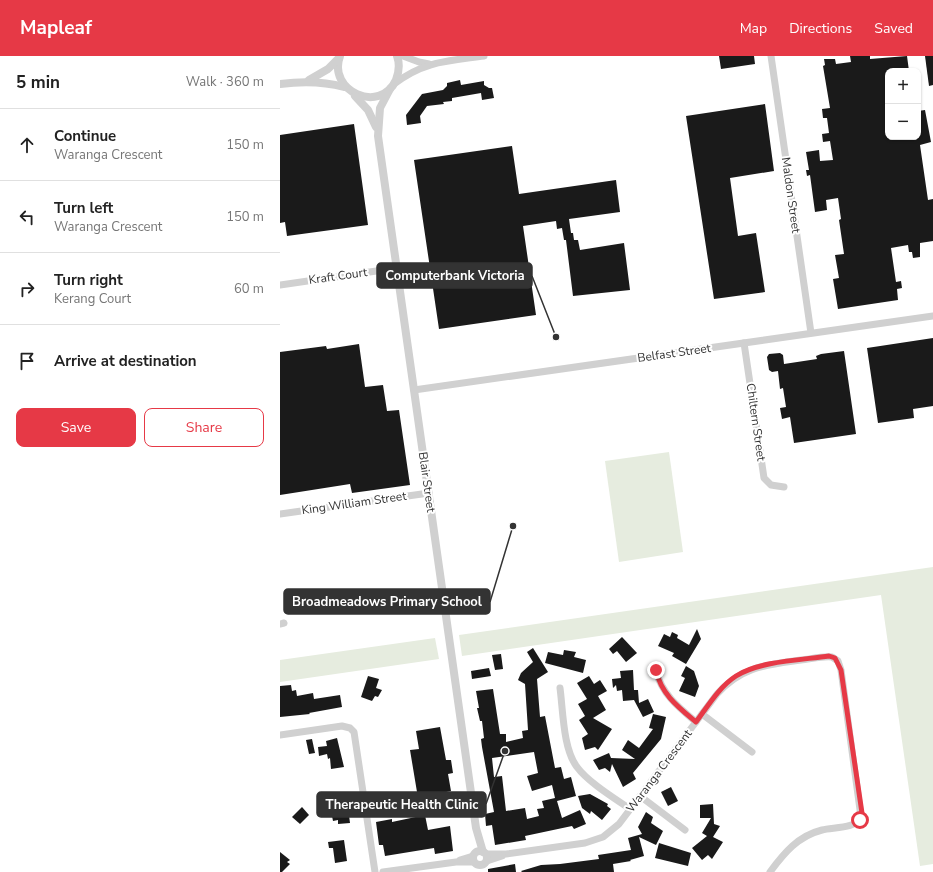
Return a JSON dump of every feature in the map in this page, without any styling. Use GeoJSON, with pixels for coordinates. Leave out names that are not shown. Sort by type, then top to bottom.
{"type":"FeatureCollection","features":[{"type":"Feature","properties":{"kind":"street","name":"Blair Street"},"geometry":{"type":"LineString","coordinates":[[378,136],[380,108],[399,69],[397,56]]}},
{"type":"Feature","properties":{"kind":"street"},"geometry":{"type":"LineString","coordinates":[[403,56],[418,62],[430,64]]}},
{"type":"Feature","properties":{"kind":"street"},"geometry":{"type":"LineString","coordinates":[[352,93],[361,97],[381,95],[407,74],[430,64],[484,56]]}},
{"type":"Feature","properties":{"kind":"street","name":"Maldon Street"},"geometry":{"type":"LineString","coordinates":[[771,56],[811,333]]}},
{"type":"Feature","properties":{"kind":"street"},"geometry":{"type":"LineString","coordinates":[[306,81],[328,69],[339,57]]}},
{"type":"Feature","properties":{"kind":"street"},"geometry":{"type":"LineString","coordinates":[[339,57],[338,73],[344,87]]}},
{"type":"Feature","properties":{"kind":"street"},"geometry":{"type":"LineString","coordinates":[[280,84],[306,81],[323,82],[344,87]]}},
{"type":"Feature","properties":{"kind":"street","name":"Blair Street"},"geometry":{"type":"LineString","coordinates":[[344,87],[352,93],[368,110],[374,119],[378,136],[480,861]]}},
{"type":"Feature","properties":{"kind":"street","name":"Kraft Court"},"geometry":{"type":"LineString","coordinates":[[280,285],[397,268]]}},
{"type":"Feature","properties":{"kind":"street","name":"Belfast Street"},"geometry":{"type":"LineString","coordinates":[[414,390],[933,316]]}},
{"type":"Feature","properties":{"kind":"street","name":"Chiltern Street"},"geometry":{"type":"LineString","coordinates":[[744,343],[764,478],[771,485],[784,487]]}},
{"type":"Feature","properties":{"kind":"street","name":"King William Street"},"geometry":{"type":"LineString","coordinates":[[280,514],[428,493]]}},
{"type":"Feature","properties":{"kind":"street","name":"Waranga Crescent"},"geometry":{"type":"LineString","coordinates":[[383,872],[456,862],[480,861],[506,854],[574,845],[598,839],[614,829],[702,714],[730,681],[755,668],[829,656],[835,658],[840,665],[861,817],[854,824],[821,830],[799,840],[787,851],[770,872]]}},
{"type":"Feature","properties":{"kind":"street"},"geometry":{"type":"LineString","coordinates":[[656,670],[664,692],[677,707],[696,722]]}},
{"type":"Feature","properties":{"kind":"street"},"geometry":{"type":"LineString","coordinates":[[560,688],[568,748],[576,766],[591,780],[630,809]]}},
{"type":"Feature","properties":{"kind":"street"},"geometry":{"type":"LineString","coordinates":[[702,714],[752,752]]}},
{"type":"Feature","properties":{"kind":"street"},"geometry":{"type":"LineString","coordinates":[[280,735],[342,726],[350,728],[354,732],[375,872]]}},
{"type":"Feature","properties":{"kind":"street"},"geometry":{"type":"LineString","coordinates":[[640,796],[686,830]]}},
{"type":"Feature","properties":{"kind":"shaded area"},"geometry":{"type":"Polygon","coordinates":[[[669,452],[683,552],[619,562],[605,461],[669,452]]]}},
{"type":"Feature","properties":{"kind":"shaded area"},"geometry":{"type":"Polygon","coordinates":[[[933,567],[933,864],[920,866],[881,595],[462,656],[459,635],[933,567]]]}},
{"type":"Feature","properties":{"kind":"shaded area"},"geometry":{"type":"Polygon","coordinates":[[[435,638],[439,659],[280,682],[280,660],[435,638]]]}},
{"type":"Feature","properties":{"kind":"building"},"geometry":{"type":"Polygon","coordinates":[[[719,56],[754,56],[755,64],[721,69],[719,56]]]}},
{"type":"Feature","properties":{"kind":"building"},"geometry":{"type":"Polygon","coordinates":[[[850,56],[870,56],[870,59],[907,56],[909,68],[885,68],[885,140],[921,140],[921,111],[925,110],[931,142],[920,145],[928,200],[933,199],[933,241],[920,243],[920,257],[913,258],[912,252],[909,252],[908,245],[891,248],[896,282],[901,281],[902,288],[897,289],[898,300],[838,309],[833,279],[839,278],[835,255],[844,254],[839,220],[841,219],[838,198],[826,200],[827,210],[815,212],[810,175],[807,176],[806,170],[809,170],[806,152],[819,150],[820,161],[833,160],[830,141],[823,142],[822,134],[829,133],[827,118],[823,118],[822,109],[830,108],[823,66],[825,65],[824,59],[835,59],[836,64],[851,62],[850,56]]]}},
{"type":"Feature","properties":{"kind":"building"},"geometry":{"type":"Polygon","coordinates":[[[925,56],[933,56],[933,85],[929,86],[925,56]]]}},
{"type":"Feature","properties":{"kind":"building"},"geometry":{"type":"Polygon","coordinates":[[[460,80],[461,85],[484,81],[484,85],[492,88],[494,98],[482,100],[481,93],[452,98],[452,101],[443,102],[444,104],[427,106],[420,116],[421,123],[407,125],[406,115],[422,94],[443,90],[447,86],[447,83],[460,80]]]}},
{"type":"Feature","properties":{"kind":"building"},"geometry":{"type":"Polygon","coordinates":[[[765,104],[774,171],[730,178],[738,236],[756,233],[765,292],[714,299],[686,116],[765,104]]]}},
{"type":"Feature","properties":{"kind":"building"},"geometry":{"type":"Polygon","coordinates":[[[354,124],[368,225],[287,236],[285,222],[280,223],[280,135],[354,124]]]}},
{"type":"Feature","properties":{"kind":"building"},"geometry":{"type":"Polygon","coordinates":[[[512,146],[519,194],[616,180],[620,212],[569,219],[571,233],[573,233],[574,240],[578,240],[580,250],[624,243],[630,290],[573,296],[566,240],[564,240],[562,228],[557,229],[556,221],[523,226],[536,315],[439,329],[414,160],[512,146]]]}},
{"type":"Feature","properties":{"kind":"building"},"geometry":{"type":"Polygon","coordinates":[[[933,338],[933,406],[913,409],[914,418],[878,423],[867,348],[933,338]]]}},
{"type":"Feature","properties":{"kind":"building"},"geometry":{"type":"Polygon","coordinates":[[[359,344],[365,387],[383,385],[387,411],[399,410],[410,485],[352,493],[350,484],[280,495],[280,352],[326,346],[327,349],[359,344]]]}},
{"type":"Feature","properties":{"kind":"building"},"geometry":{"type":"Polygon","coordinates":[[[844,351],[856,434],[794,443],[790,417],[782,419],[780,408],[786,407],[783,388],[780,389],[778,371],[772,372],[769,370],[767,357],[769,354],[780,353],[783,355],[784,364],[817,359],[816,356],[821,354],[844,351]]]}},
{"type":"Feature","properties":{"kind":"building"},"geometry":{"type":"Polygon","coordinates":[[[697,629],[701,639],[686,664],[672,656],[674,653],[658,646],[664,634],[670,637],[672,632],[678,635],[677,638],[689,645],[697,629]]]}},
{"type":"Feature","properties":{"kind":"building"},"geometry":{"type":"Polygon","coordinates":[[[622,637],[637,653],[626,662],[617,651],[613,654],[609,649],[622,637]]]}},
{"type":"Feature","properties":{"kind":"building"},"geometry":{"type":"Polygon","coordinates":[[[533,648],[548,672],[537,679],[540,717],[545,716],[555,768],[561,767],[564,779],[571,777],[576,796],[557,801],[562,818],[580,810],[586,824],[574,829],[572,826],[525,836],[526,840],[495,845],[492,825],[486,826],[485,814],[494,812],[482,747],[481,739],[484,738],[482,721],[480,721],[477,708],[479,708],[476,691],[493,689],[500,734],[506,734],[506,742],[523,738],[522,731],[528,730],[525,684],[518,680],[521,673],[533,662],[527,652],[533,648]],[[534,752],[492,758],[494,777],[502,776],[506,811],[525,808],[527,819],[539,816],[537,809],[544,808],[542,801],[555,798],[552,785],[532,791],[527,776],[538,773],[534,752]]]}},
{"type":"Feature","properties":{"kind":"building"},"geometry":{"type":"Polygon","coordinates":[[[564,650],[576,652],[574,657],[586,660],[583,673],[545,663],[548,652],[563,655],[564,650]]]}},
{"type":"Feature","properties":{"kind":"building"},"geometry":{"type":"Polygon","coordinates":[[[501,654],[503,669],[495,670],[492,655],[501,654]]]}},
{"type":"Feature","properties":{"kind":"building"},"geometry":{"type":"Polygon","coordinates":[[[686,666],[694,671],[699,686],[695,697],[679,691],[685,678],[681,676],[686,666]]]}},
{"type":"Feature","properties":{"kind":"building"},"geometry":{"type":"Polygon","coordinates":[[[489,668],[491,676],[472,679],[471,671],[489,668]]]}},
{"type":"Feature","properties":{"kind":"building"},"geometry":{"type":"Polygon","coordinates":[[[633,670],[634,690],[638,690],[639,703],[648,699],[654,712],[643,717],[634,700],[623,701],[622,690],[617,691],[616,685],[613,688],[612,679],[621,678],[620,671],[633,670]]]}},
{"type":"Feature","properties":{"kind":"building"},"geometry":{"type":"Polygon","coordinates":[[[368,676],[379,679],[376,688],[382,690],[378,697],[375,696],[372,701],[361,697],[368,676]]]}},
{"type":"Feature","properties":{"kind":"building"},"geometry":{"type":"Polygon","coordinates":[[[589,676],[594,684],[600,680],[607,691],[598,696],[606,710],[593,718],[612,729],[598,750],[595,747],[585,750],[582,738],[588,734],[579,720],[585,716],[578,704],[587,699],[577,683],[589,676]]]}},
{"type":"Feature","properties":{"kind":"building"},"geometry":{"type":"Polygon","coordinates":[[[291,685],[292,691],[296,690],[297,696],[313,693],[314,699],[340,695],[342,707],[309,713],[310,714],[280,717],[280,686],[291,685]]]}},
{"type":"Feature","properties":{"kind":"building"},"geometry":{"type":"Polygon","coordinates":[[[653,714],[666,717],[661,739],[633,773],[636,779],[623,787],[612,764],[610,772],[605,768],[599,770],[593,760],[609,753],[611,758],[635,759],[622,750],[628,740],[639,748],[653,729],[649,728],[653,714]]]}},
{"type":"Feature","properties":{"kind":"building"},"geometry":{"type":"Polygon","coordinates":[[[440,727],[446,760],[451,760],[453,773],[448,774],[451,791],[418,798],[410,750],[419,749],[416,731],[440,727]]]}},
{"type":"Feature","properties":{"kind":"building"},"geometry":{"type":"Polygon","coordinates":[[[337,738],[344,767],[331,769],[330,758],[328,759],[327,754],[319,756],[318,747],[327,746],[326,741],[337,738]]]}},
{"type":"Feature","properties":{"kind":"building"},"geometry":{"type":"Polygon","coordinates":[[[312,739],[315,753],[309,754],[306,740],[312,739]]]}},
{"type":"Feature","properties":{"kind":"building"},"geometry":{"type":"Polygon","coordinates":[[[671,787],[678,801],[668,806],[661,792],[671,787]]]}},
{"type":"Feature","properties":{"kind":"building"},"geometry":{"type":"Polygon","coordinates":[[[590,794],[608,804],[607,806],[611,809],[602,820],[591,811],[590,814],[582,808],[578,796],[590,794]]]}},
{"type":"Feature","properties":{"kind":"building"},"geometry":{"type":"Polygon","coordinates":[[[713,804],[714,824],[720,826],[713,837],[723,842],[712,859],[708,855],[702,860],[692,848],[707,836],[702,833],[711,818],[700,818],[700,805],[713,804]]]}},
{"type":"Feature","properties":{"kind":"building"},"geometry":{"type":"Polygon","coordinates":[[[302,807],[309,815],[300,824],[292,817],[302,807]]]}},
{"type":"Feature","properties":{"kind":"building"},"geometry":{"type":"Polygon","coordinates":[[[348,808],[350,823],[338,824],[338,820],[333,821],[331,811],[348,808]]]}},
{"type":"Feature","properties":{"kind":"building"},"geometry":{"type":"Polygon","coordinates":[[[646,812],[653,817],[651,823],[663,831],[656,845],[639,837],[644,856],[630,860],[631,861],[613,864],[614,872],[521,871],[541,865],[599,859],[598,855],[631,850],[628,838],[642,834],[638,827],[646,812]]]}},
{"type":"Feature","properties":{"kind":"building"},"geometry":{"type":"Polygon","coordinates":[[[425,815],[428,830],[450,826],[453,851],[435,854],[434,848],[385,856],[383,845],[379,845],[376,822],[392,819],[392,822],[425,815]]]}},
{"type":"Feature","properties":{"kind":"building"},"geometry":{"type":"Polygon","coordinates":[[[344,840],[347,861],[335,863],[333,848],[329,848],[328,842],[344,840]]]}},
{"type":"Feature","properties":{"kind":"building"},"geometry":{"type":"Polygon","coordinates":[[[659,843],[691,853],[688,866],[655,858],[659,843]]]}},
{"type":"Feature","properties":{"kind":"building"},"geometry":{"type":"Polygon","coordinates":[[[280,852],[290,860],[287,862],[290,864],[282,872],[280,872],[280,852]]]}},
{"type":"Feature","properties":{"kind":"building"},"geometry":{"type":"Polygon","coordinates":[[[515,864],[516,872],[488,872],[488,869],[515,864]]]}},
{"type":"Feature","properties":{"kind":"place","name":"Computerbank Victoria"},"geometry":{"type":"Point","coordinates":[556,337]}},
{"type":"Feature","properties":{"kind":"place","name":"Broadmeadows Primary School"},"geometry":{"type":"Point","coordinates":[513,526]}},
{"type":"Feature","properties":{"kind":"place","name":"Therapeutic Health Clinic"},"geometry":{"type":"Point","coordinates":[505,751]}},
{"type":"Feature","properties":{"kind":"route"},"geometry":{"type":"LineString","coordinates":[[656,670],[664,692],[677,707],[696,722],[724,687],[730,681],[746,671],[771,665],[829,656],[835,658],[840,665],[841,670],[862,813],[860,820]]}}]}
